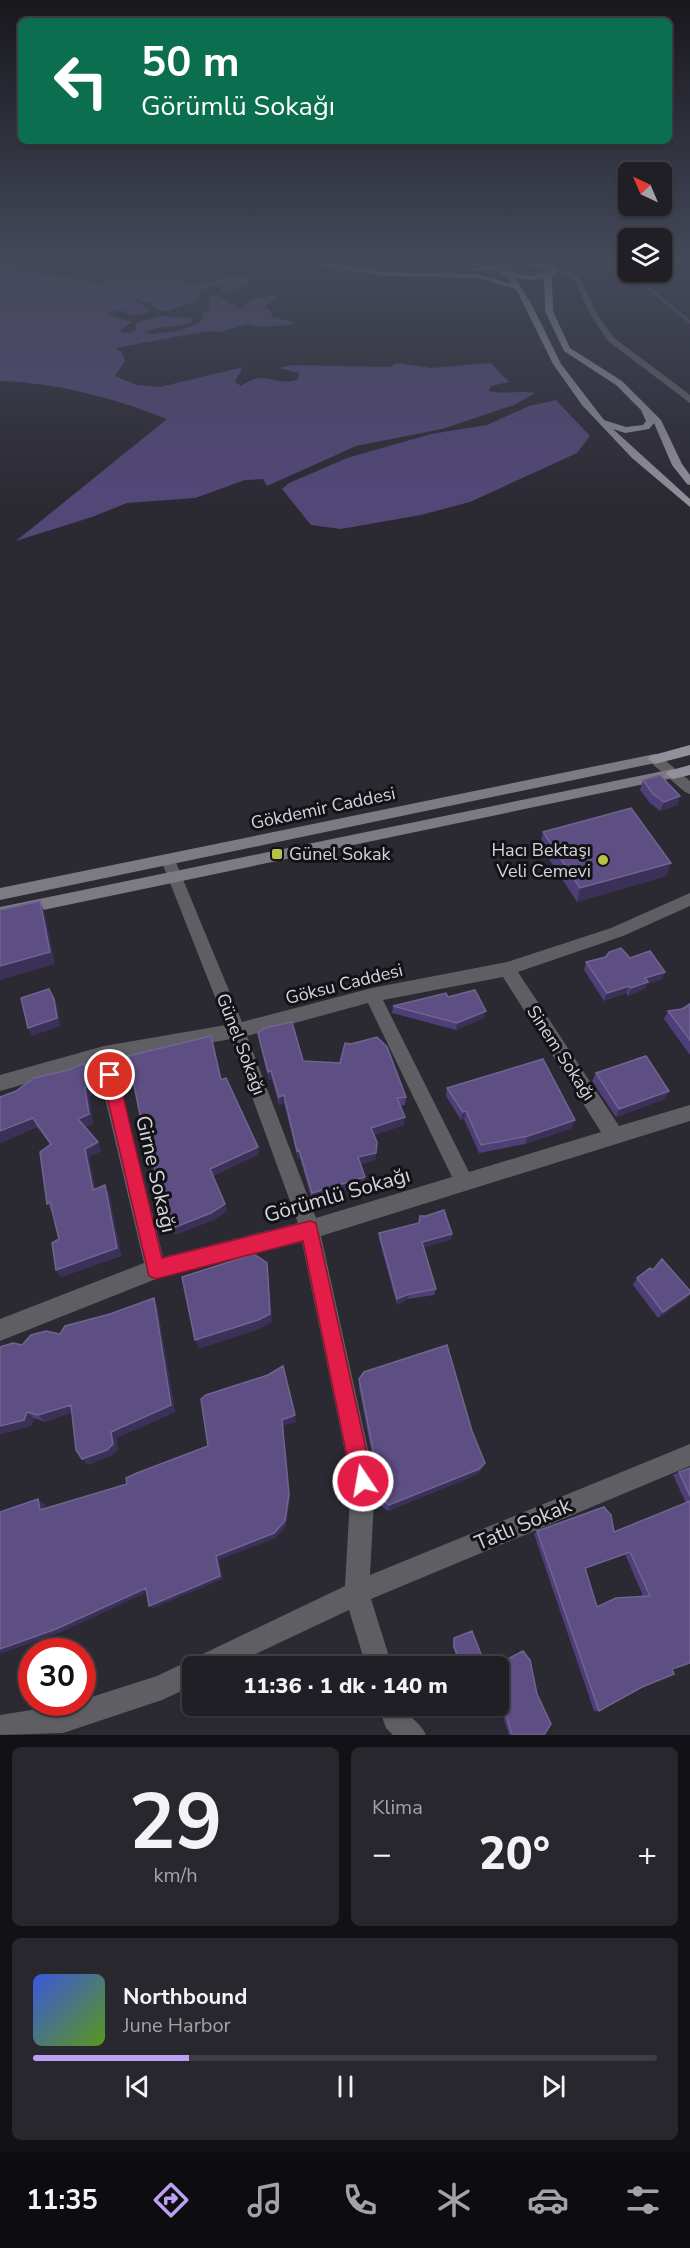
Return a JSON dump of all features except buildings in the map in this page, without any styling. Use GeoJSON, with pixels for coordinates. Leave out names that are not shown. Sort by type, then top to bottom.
{"type":"FeatureCollection","features":[{"type":"Feature","properties":{"kind":"main road"},"geometry":{"type":"LineString","coordinates":[[545,341],[556,363],[574,390],[663,481],[690,504]]}},
{"type":"Feature","properties":{"kind":"main road"},"geometry":{"type":"LineString","coordinates":[[563,341],[567,349],[619,383],[663,429],[677,465],[690,482]]}},
{"type":"Feature","properties":{"kind":"main road"},"geometry":{"type":"LineString","coordinates":[[600,419],[625,430],[646,427],[651,421],[635,398]]}},
{"type":"Feature","properties":{"kind":"main road"},"geometry":{"type":"LineString","coordinates":[[655,759],[690,750]]}},
{"type":"Feature","properties":{"kind":"main road","name":"Gökdemir Caddesi"},"geometry":{"type":"LineString","coordinates":[[0,894],[655,759]]}},
{"type":"Feature","properties":{"kind":"main road"},"geometry":{"type":"LineString","coordinates":[[0,913],[690,770]]}},
{"type":"Feature","properties":{"kind":"street"},"geometry":{"type":"LineString","coordinates":[[613,341],[690,400]]}},
{"type":"Feature","properties":{"kind":"street"},"geometry":{"type":"LineString","coordinates":[[655,759],[690,789]]}},
{"type":"Feature","properties":{"kind":"street","name":"Günel Sokağı"},"geometry":{"type":"LineString","coordinates":[[168,860],[237,1031],[310,1230],[363,1481],[357,1593],[376,1656]]}},
{"type":"Feature","properties":{"kind":"street","name":"Göksu Caddesi"},"geometry":{"type":"LineString","coordinates":[[0,1083],[104,1054],[237,1031],[372,995],[507,969],[617,932],[690,899]]}},
{"type":"Feature","properties":{"kind":"street","name":"Sinem Sokağı"},"geometry":{"type":"LineString","coordinates":[[507,969],[615,1137]]}},
{"type":"Feature","properties":{"kind":"street"},"geometry":{"type":"LineString","coordinates":[[372,995],[464,1182]]}},
{"type":"Feature","properties":{"kind":"street","name":"Girne Sokağı"},"geometry":{"type":"LineString","coordinates":[[104,1054],[156,1269]]}},
{"type":"Feature","properties":{"kind":"street","name":"Görümlü Sokağı"},"geometry":{"type":"LineString","coordinates":[[0,1330],[156,1269],[310,1230],[690,1113]]}},
{"type":"Feature","properties":{"kind":"street","name":"Tatlı Sokak"},"geometry":{"type":"LineString","coordinates":[[224,1656],[357,1593],[690,1455]]}},
{"type":"Feature","properties":{"kind":"street"},"geometry":{"type":"LineString","coordinates":[[0,1728],[63,1720],[162,1687],[182,1677]]}},
{"type":"Feature","properties":{"kind":"street"},"geometry":{"type":"LineString","coordinates":[[394,1716],[412,1735]]}},
{"type":"Feature","properties":{"kind":"shaded area"},"geometry":{"type":"Polygon","coordinates":[[[0,341],[154,341],[116,348],[122,353],[125,361],[115,376],[137,385],[160,387],[243,367],[235,382],[241,386],[258,378],[283,382],[298,379],[299,373],[279,368],[292,365],[390,367],[397,363],[431,368],[491,363],[509,382],[491,386],[489,391],[535,393],[514,405],[442,429],[356,446],[267,486],[263,479],[245,480],[195,498],[127,503],[92,517],[16,541],[167,419],[127,404],[64,388],[0,381],[0,341]]]}},
{"type":"Feature","properties":{"kind":"shaded area"},"geometry":{"type":"Polygon","coordinates":[[[556,400],[590,436],[577,453],[470,502],[421,515],[341,529],[311,525],[282,489],[289,483],[347,458],[431,434],[487,425],[529,406],[556,400]]]}},
{"type":"Feature","properties":{"kind":"place","name":"Günel Sokak"},"geometry":{"type":"Point","coordinates":[277,854]}},
{"type":"Feature","properties":{"kind":"place","name":"Hacı Bektaşı Veli Cemevi"},"geometry":{"type":"Point","coordinates":[603,860]}},
{"type":"Feature","properties":{"kind":"route"},"geometry":{"type":"LineString","coordinates":[[110,1075],[156,1269],[310,1230],[363,1481]]}}]}
